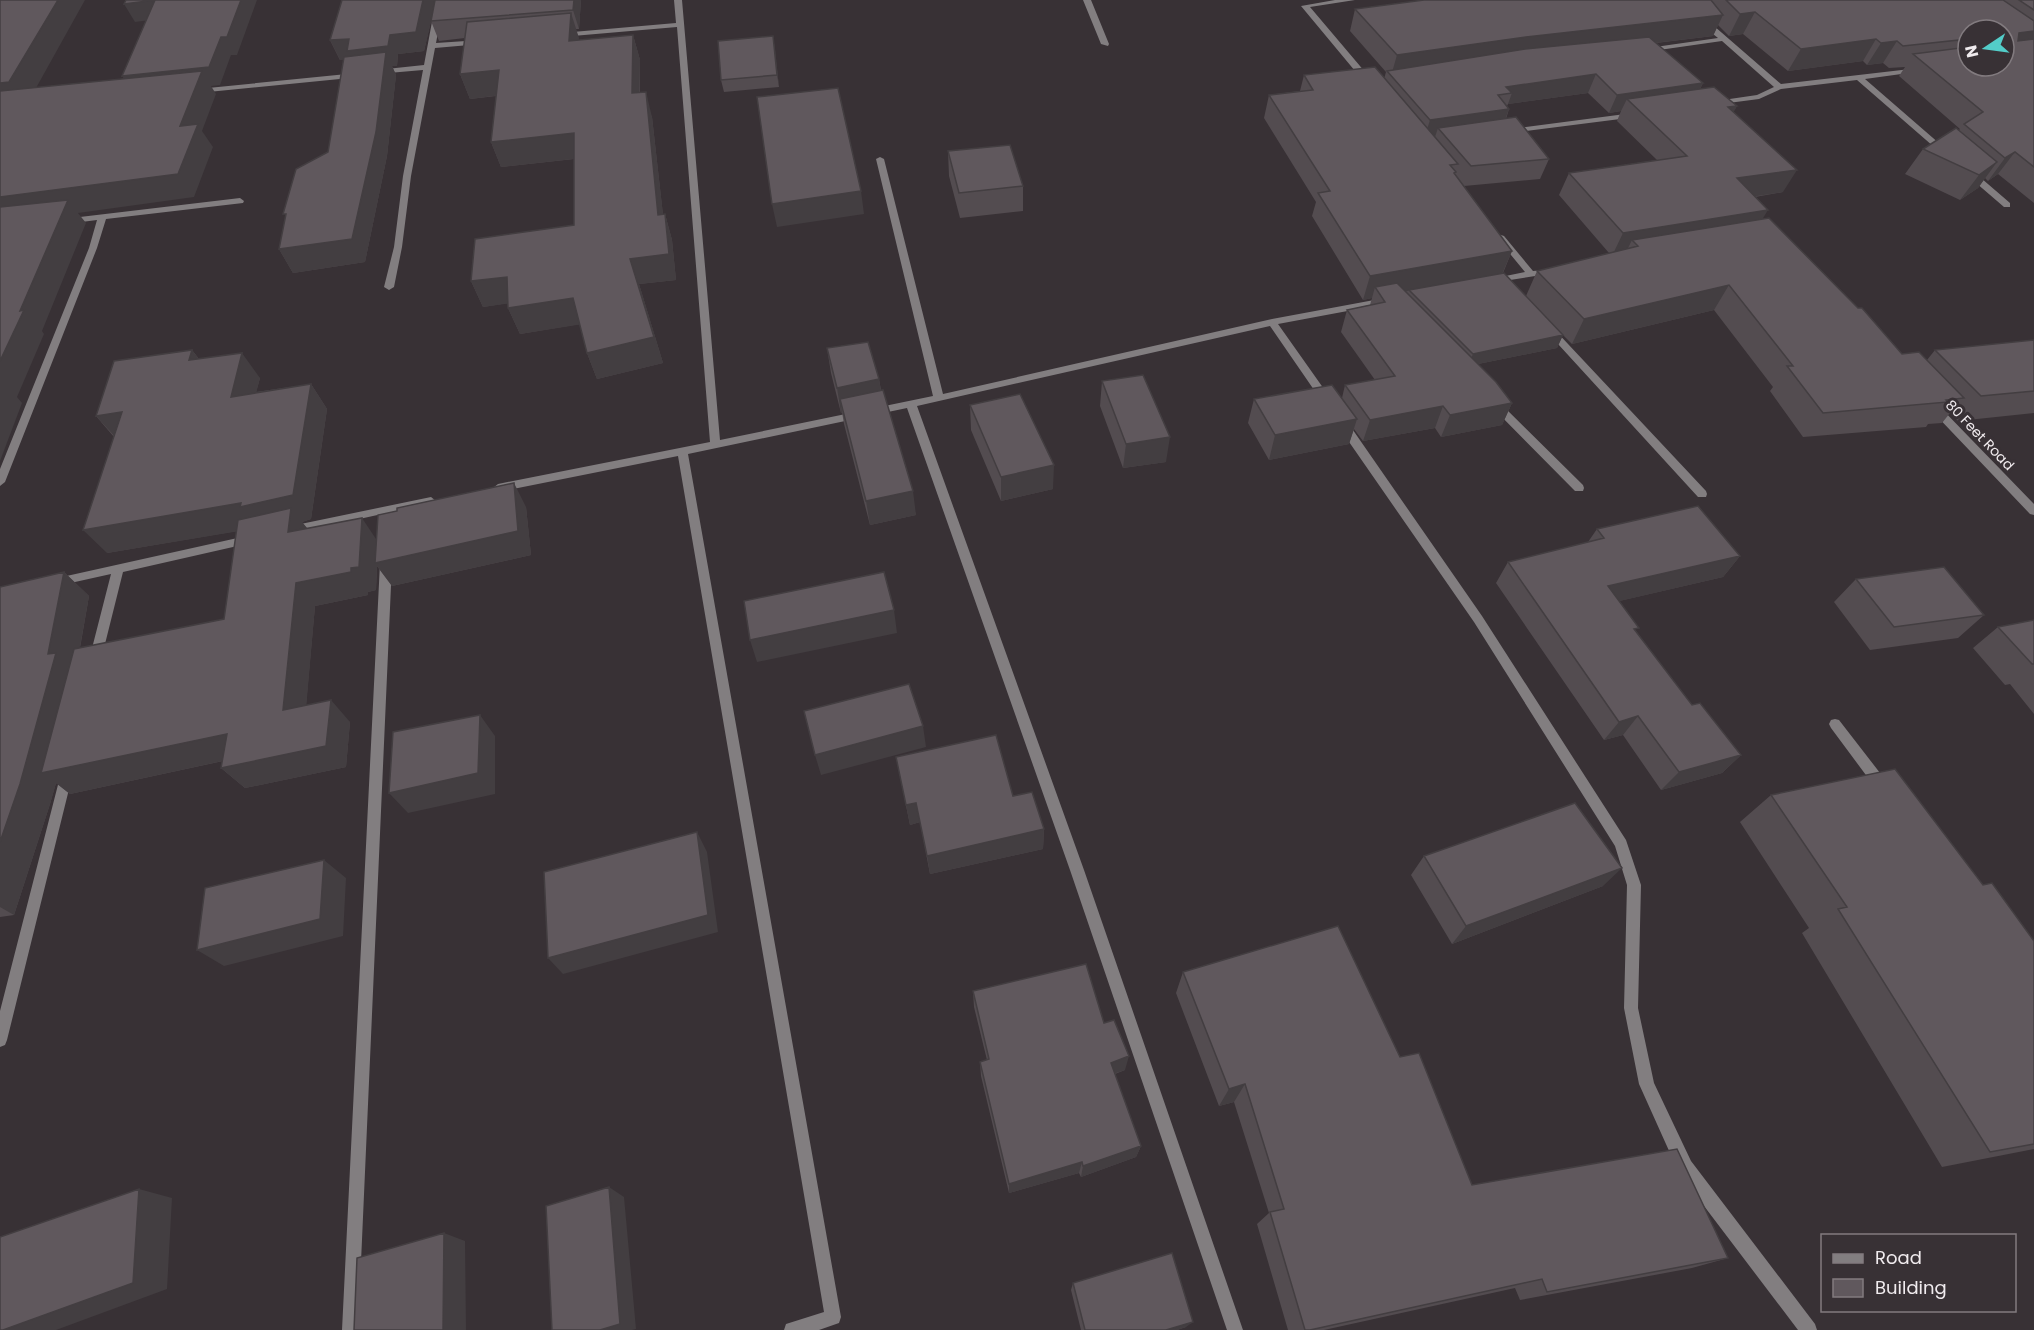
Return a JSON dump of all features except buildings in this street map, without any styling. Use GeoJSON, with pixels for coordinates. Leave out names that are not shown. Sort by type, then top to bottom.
{"type":"FeatureCollection","features":[{"type":"Feature","properties":{"kind":"street"},"geometry":{"type":"LineString","coordinates":[[389,287],[440,0]]}},
{"type":"Feature","properties":{"kind":"street"},"geometry":{"type":"LineString","coordinates":[[678,0],[715,445]]}},
{"type":"Feature","properties":{"kind":"street"},"geometry":{"type":"LineString","coordinates":[[1087,0],[1105,44]]}},
{"type":"Feature","properties":{"kind":"street"},"geometry":{"type":"LineString","coordinates":[[1351,0],[1305,6],[1372,85]]}},
{"type":"Feature","properties":{"kind":"street"},"geometry":{"type":"LineString","coordinates":[[1689,0],[1724,39],[1779,87]]}},
{"type":"Feature","properties":{"kind":"street"},"geometry":{"type":"LineString","coordinates":[[549,36],[679,25]]}},
{"type":"Feature","properties":{"kind":"street"},"geometry":{"type":"LineString","coordinates":[[1634,51],[1724,39]]}},
{"type":"Feature","properties":{"kind":"street"},"geometry":{"type":"LineString","coordinates":[[431,46],[490,41]]}},
{"type":"Feature","properties":{"kind":"street"},"geometry":{"type":"LineString","coordinates":[[183,93],[427,67]]}},
{"type":"Feature","properties":{"kind":"street"},"geometry":{"type":"LineString","coordinates":[[1712,104],[1759,98],[1779,87],[1924,69]]}},
{"type":"Feature","properties":{"kind":"street"},"geometry":{"type":"LineString","coordinates":[[1859,77],[1955,160]]}},
{"type":"Feature","properties":{"kind":"street"},"geometry":{"type":"LineString","coordinates":[[1502,132],[1642,113]]}},
{"type":"Feature","properties":{"kind":"street"},"geometry":{"type":"LineString","coordinates":[[880,159],[939,398]]}},
{"type":"Feature","properties":{"kind":"street"},"geometry":{"type":"LineString","coordinates":[[1964,168],[2007,206]]}},
{"type":"Feature","properties":{"kind":"street"},"geometry":{"type":"LineString","coordinates":[[57,222],[240,201]]}},
{"type":"Feature","properties":{"kind":"street"},"geometry":{"type":"LineString","coordinates":[[0,482],[93,248],[102,217]]}},
{"type":"Feature","properties":{"kind":"street"},"geometry":{"type":"LineString","coordinates":[[1494,230],[1531,274]]}},
{"type":"Feature","properties":{"kind":"street"},"geometry":{"type":"LineString","coordinates":[[1482,283],[1566,268]]}},
{"type":"Feature","properties":{"kind":"street"},"geometry":{"type":"LineString","coordinates":[[1502,279],[1510,288]]}},
{"type":"Feature","properties":{"kind":"street"},"geometry":{"type":"LineString","coordinates":[[482,491],[911,404],[1272,322],[1393,299]]}},
{"type":"Feature","properties":{"kind":"street"},"geometry":{"type":"LineString","coordinates":[[1272,322],[1478,619],[1621,844],[1634,885],[1631,1008],[1647,1084],[1685,1167],[1809,1330]]}},
{"type":"Feature","properties":{"kind":"street"},"geometry":{"type":"LineString","coordinates":[[1542,322],[1702,494]]}},
{"type":"Feature","properties":{"kind":"street"},"geometry":{"type":"LineString","coordinates":[[1490,398],[1579,489]]}},
{"type":"Feature","properties":{"kind":"street","name":"80 Feet Road"},"geometry":{"type":"LineString","coordinates":[[1929,401],[2034,511]]}},
{"type":"Feature","properties":{"kind":"street"},"geometry":{"type":"LineString","coordinates":[[911,404],[1077,870],[1235,1330]]}},
{"type":"Feature","properties":{"kind":"street"},"geometry":{"type":"LineString","coordinates":[[682,452],[833,1324],[792,1330]]}},
{"type":"Feature","properties":{"kind":"street"},"geometry":{"type":"LineString","coordinates":[[43,585],[447,498]]}},
{"type":"Feature","properties":{"kind":"street"},"geometry":{"type":"LineString","coordinates":[[351,1330],[388,509]]}},
{"type":"Feature","properties":{"kind":"street"},"geometry":{"type":"LineString","coordinates":[[92,672],[118,568]]}},
{"type":"Feature","properties":{"kind":"street"},"geometry":{"type":"LineString","coordinates":[[1835,724],[1892,800]]}},
{"type":"Feature","properties":{"kind":"street"},"geometry":{"type":"LineString","coordinates":[[0,1040],[69,764]]}}]}
